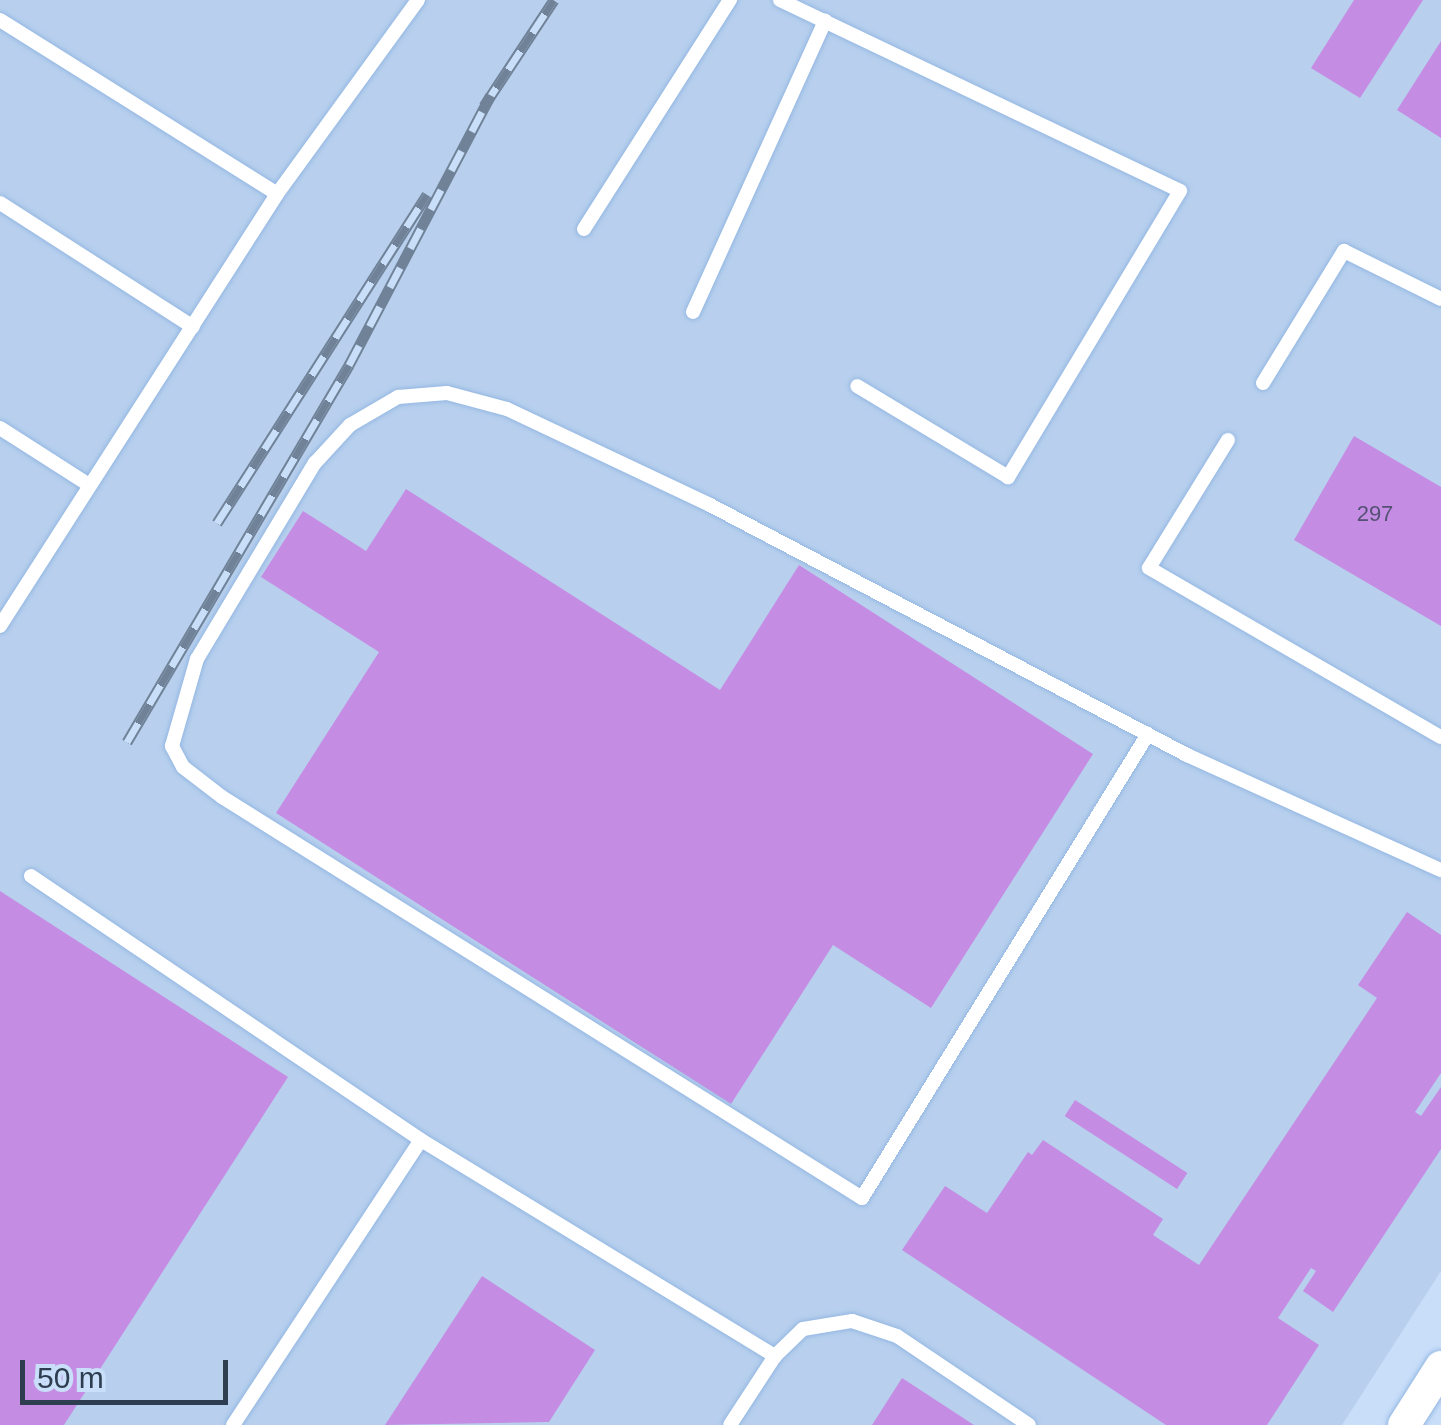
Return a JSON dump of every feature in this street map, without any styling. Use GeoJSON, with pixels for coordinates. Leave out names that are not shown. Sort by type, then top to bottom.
{"type":"FeatureCollection","features":[{"type":"Feature","properties":{"kind":"street"},"geometry":{"type":"LineString","coordinates":[[1404,1425],[1441,1367]]}},
{"type":"Feature","properties":{"kind":"lane"},"geometry":{"type":"LineString","coordinates":[[0,626],[277,194],[418,0]]}},
{"type":"Feature","properties":{"kind":"lane"},"geometry":{"type":"LineString","coordinates":[[584,229],[730,0]]}},
{"type":"Feature","properties":{"kind":"lane"},"geometry":{"type":"LineString","coordinates":[[780,0],[1180,191],[1008,476],[856,386]]}},
{"type":"Feature","properties":{"kind":"lane"},"geometry":{"type":"LineString","coordinates":[[0,20],[277,194]]}},
{"type":"Feature","properties":{"kind":"lane"},"geometry":{"type":"LineString","coordinates":[[693,312],[825,21]]}},
{"type":"Feature","properties":{"kind":"lane"},"geometry":{"type":"LineString","coordinates":[[0,204],[193,327]]}},
{"type":"Feature","properties":{"kind":"lane"},"geometry":{"type":"LineString","coordinates":[[1263,383],[1344,251],[1441,300]]}},
{"type":"Feature","properties":{"kind":"lane"},"geometry":{"type":"LineString","coordinates":[[1148,734],[862,1198],[222,797],[184,768],[172,746],[197,659],[314,463],[350,424],[398,397],[447,393],[507,409],[710,505],[1148,734],[1441,870]]}},
{"type":"Feature","properties":{"kind":"lane"},"geometry":{"type":"LineString","coordinates":[[0,428],[89,485]]}},
{"type":"Feature","properties":{"kind":"lane"},"geometry":{"type":"LineString","coordinates":[[1228,440],[1149,568],[1441,737]]}},
{"type":"Feature","properties":{"kind":"lane"},"geometry":{"type":"LineString","coordinates":[[31,876],[421,1140],[775,1356]]}},
{"type":"Feature","properties":{"kind":"lane"},"geometry":{"type":"LineString","coordinates":[[233,1425],[421,1140]]}},
{"type":"Feature","properties":{"kind":"lane"},"geometry":{"type":"LineString","coordinates":[[730,1425],[775,1356],[803,1330],[852,1321],[897,1336],[1029,1425]]}},
{"type":"Feature","properties":{"kind":"shaded area"},"geometry":{"type":"Polygon","coordinates":[[[0,0],[1441,0],[1441,1271],[1342,1425],[0,1425],[0,0]]]}},
{"type":"Feature","properties":{"kind":"building"},"geometry":{"type":"Polygon","coordinates":[[[1354,0],[1423,0],[1360,98],[1311,68],[1354,0]]]}},
{"type":"Feature","properties":{"kind":"building"},"geometry":{"type":"Polygon","coordinates":[[[1441,41],[1441,138],[1397,110],[1441,41]]]}},
{"type":"Feature","properties":{"kind":"building"},"geometry":{"type":"Polygon","coordinates":[[[1354,436],[1441,487],[1441,626],[1294,540],[1354,436]]]}},
{"type":"Feature","properties":{"kind":"building"},"geometry":{"type":"Polygon","coordinates":[[[406,489],[720,690],[799,565],[1093,754],[931,1008],[833,945],[731,1104],[276,813],[379,652],[261,577],[303,511],[366,551],[406,489]]]}},
{"type":"Feature","properties":{"kind":"building"},"geometry":{"type":"Polygon","coordinates":[[[0,891],[288,1077],[64,1425],[0,1425],[0,891]]]}},
{"type":"Feature","properties":{"kind":"building"},"geometry":{"type":"Polygon","coordinates":[[[1407,912],[1441,935],[1441,1073],[1415,1112],[1421,1116],[1441,1087],[1441,1149],[1333,1312],[1303,1291],[1316,1271],[1311,1268],[1278,1318],[1319,1345],[1267,1425],[1166,1425],[902,1250],[945,1186],[987,1213],[1028,1152],[1032,1155],[1043,1140],[1163,1219],[1153,1235],[1199,1265],[1377,998],[1358,985],[1407,912]]]}},
{"type":"Feature","properties":{"kind":"building"},"geometry":{"type":"Polygon","coordinates":[[[1075,1100],[1187,1173],[1177,1189],[1065,1116],[1075,1100]]]}},
{"type":"Feature","properties":{"kind":"building"},"geometry":{"type":"Polygon","coordinates":[[[482,1276],[595,1350],[549,1422],[385,1425],[482,1276]]]}},
{"type":"Feature","properties":{"kind":"building"},"geometry":{"type":"Polygon","coordinates":[[[902,1378],[974,1425],[872,1425],[902,1378]]]}},
{"type":"Feature","properties":{"kind":"railway"},"geometry":{"type":"LineString","coordinates":[[484,106],[554,0]]}},
{"type":"Feature","properties":{"kind":"railway"},"geometry":{"type":"LineString","coordinates":[[127,742],[349,365],[491,95]]}},
{"type":"Feature","properties":{"kind":"railway"},"geometry":{"type":"LineString","coordinates":[[217,523],[427,194]]}}]}
